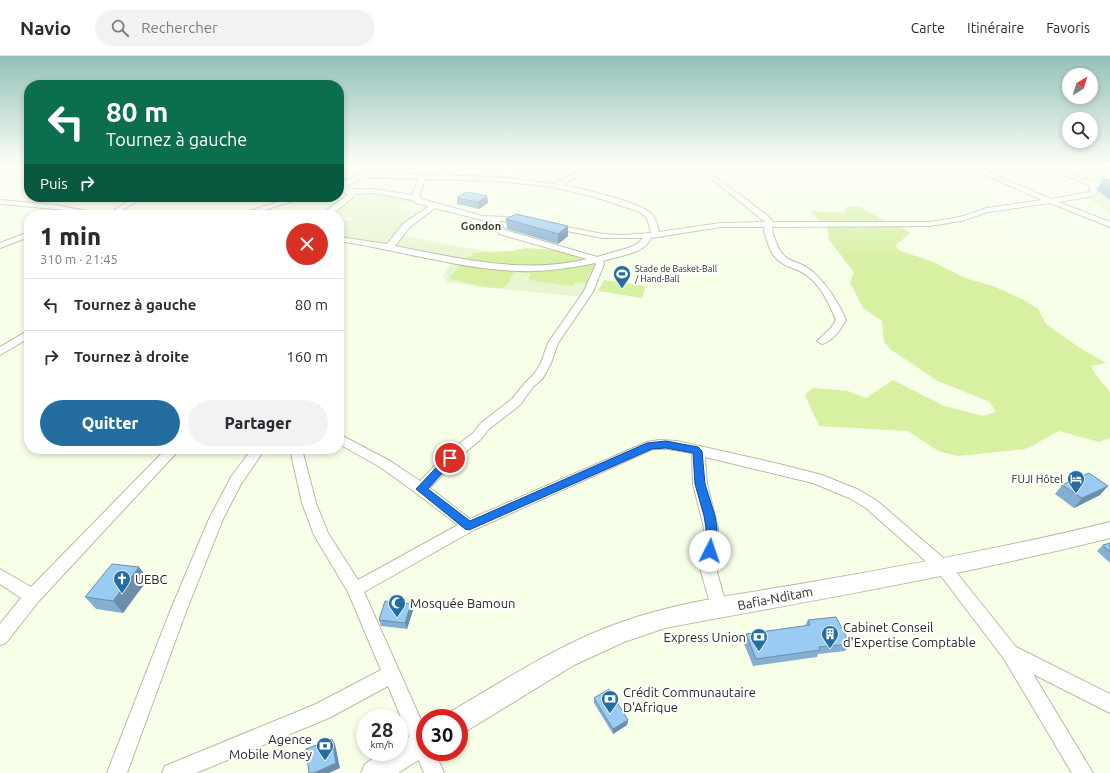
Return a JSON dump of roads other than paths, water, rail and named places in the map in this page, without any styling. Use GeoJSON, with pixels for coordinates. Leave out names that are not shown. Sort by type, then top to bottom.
{"type":"FeatureCollection","features":[{"type":"Feature","properties":{"kind":"main road","name":"Bafia-Nditam"},"geometry":{"type":"LineString","coordinates":[[468,715],[566,657],[619,633],[665,618],[943,567],[1058,543],[1110,530]]}},
{"type":"Feature","properties":{"kind":"main road"},"geometry":{"type":"LineString","coordinates":[[374,773],[416,746]]}},
{"type":"Feature","properties":{"kind":"street"},"geometry":{"type":"LineString","coordinates":[[412,197],[415,198],[419,202],[433,206],[494,220],[528,221]]}},
{"type":"Feature","properties":{"kind":"street"},"geometry":{"type":"LineString","coordinates":[[604,197],[644,211],[652,218],[656,234]]}},
{"type":"Feature","properties":{"kind":"street"},"geometry":{"type":"LineString","coordinates":[[739,197],[765,218],[770,224]]}},
{"type":"Feature","properties":{"kind":"street"},"geometry":{"type":"LineString","coordinates":[[1042,197],[1110,225]]}},
{"type":"Feature","properties":{"kind":"street"},"geometry":{"type":"LineString","coordinates":[[546,225],[603,236],[646,235],[721,225],[930,224],[961,219],[987,210],[1072,197]]}},
{"type":"Feature","properties":{"kind":"street"},"geometry":{"type":"LineString","coordinates":[[0,202],[73,210]]}},
{"type":"Feature","properties":{"kind":"street"},"geometry":{"type":"LineString","coordinates":[[118,210],[132,202]]}},
{"type":"Feature","properties":{"kind":"street"},"geometry":{"type":"LineString","coordinates":[[124,210],[132,202]]}},
{"type":"Feature","properties":{"kind":"street"},"geometry":{"type":"LineString","coordinates":[[257,210],[284,202]]}},
{"type":"Feature","properties":{"kind":"street"},"geometry":{"type":"LineString","coordinates":[[333,210],[344,202]]}},
{"type":"Feature","properties":{"kind":"street"},"geometry":{"type":"LineString","coordinates":[[390,246],[406,226],[433,206]]}},
{"type":"Feature","properties":{"kind":"street"},"geometry":{"type":"LineString","coordinates":[[494,220],[502,232],[598,260]]}},
{"type":"Feature","properties":{"kind":"street"},"geometry":{"type":"LineString","coordinates":[[770,224],[768,231],[775,252],[784,260],[808,272],[824,288],[837,311],[840,324],[822,341]]}},
{"type":"Feature","properties":{"kind":"street"},"geometry":{"type":"LineString","coordinates":[[344,240],[390,246],[452,260],[490,266],[553,267],[573,266],[639,247],[647,239],[646,235]]}},
{"type":"Feature","properties":{"kind":"street"},"geometry":{"type":"LineString","coordinates":[[0,246],[24,236]]}},
{"type":"Feature","properties":{"kind":"street"},"geometry":{"type":"LineString","coordinates":[[422,489],[450,458],[477,436],[485,426],[516,402],[528,385],[539,376],[558,335],[588,292],[600,264],[598,260]]}},
{"type":"Feature","properties":{"kind":"street"},"geometry":{"type":"LineString","coordinates":[[0,352],[5,346],[24,336]]}},
{"type":"Feature","properties":{"kind":"street"},"geometry":{"type":"LineString","coordinates":[[344,441],[385,464],[422,489],[469,526]]}},
{"type":"Feature","properties":{"kind":"street"},"geometry":{"type":"LineString","coordinates":[[354,589],[469,526],[651,446],[666,445],[698,451],[809,476],[861,497],[943,567],[1010,653],[1083,773]]}},
{"type":"Feature","properties":{"kind":"street"},"geometry":{"type":"LineString","coordinates":[[698,451],[700,484],[710,516],[711,528],[709,572],[718,608]]}},
{"type":"Feature","properties":{"kind":"street"},"geometry":{"type":"LineString","coordinates":[[0,637],[32,597],[169,454]]}},
{"type":"Feature","properties":{"kind":"street"},"geometry":{"type":"LineString","coordinates":[[117,773],[179,609],[209,536],[236,481],[255,454]]}},
{"type":"Feature","properties":{"kind":"street"},"geometry":{"type":"LineString","coordinates":[[297,454],[309,503],[321,536],[354,589],[416,727]]}},
{"type":"Feature","properties":{"kind":"street"},"geometry":{"type":"LineString","coordinates":[[0,576],[32,597]]}},
{"type":"Feature","properties":{"kind":"street"},"geometry":{"type":"LineString","coordinates":[[1010,653],[1110,704]]}},
{"type":"Feature","properties":{"kind":"street"},"geometry":{"type":"LineString","coordinates":[[172,773],[322,711],[391,674]]}},
{"type":"Feature","properties":{"kind":"street"},"geometry":{"type":"LineString","coordinates":[[430,761],[434,773]]}},
{"type":"Feature","properties":{"kind":"place","name":"Stade de Basket-Ball / Hand-Ball"},"geometry":{"type":"Point","coordinates":[622,289]}},
{"type":"Feature","properties":{"kind":"place","name":"FUJI Hôtel"},"geometry":{"type":"Point","coordinates":[1076,494]}},
{"type":"Feature","properties":{"kind":"place","name":"UEBC"},"geometry":{"type":"Point","coordinates":[122,594]}},
{"type":"Feature","properties":{"kind":"place","name":"Mosquée Bamoun"},"geometry":{"type":"Point","coordinates":[397,618]}},
{"type":"Feature","properties":{"kind":"place","name":"Cabinet Conseil d'Expertise Comptable"},"geometry":{"type":"Point","coordinates":[830,649]}},
{"type":"Feature","properties":{"kind":"place","name":"Express Union"},"geometry":{"type":"Point","coordinates":[759,652]}},
{"type":"Feature","properties":{"kind":"place","name":"Crédit Communautaire D'Afrique"},"geometry":{"type":"Point","coordinates":[610,714]}},
{"type":"Feature","properties":{"kind":"place","name":"Agence Mobile Money"},"geometry":{"type":"Point","coordinates":[325,761]}},
{"type":"Feature","properties":{"kind":"district","name":"Gondon"},"geometry":{"type":"Point","coordinates":[481,226]}}]}
